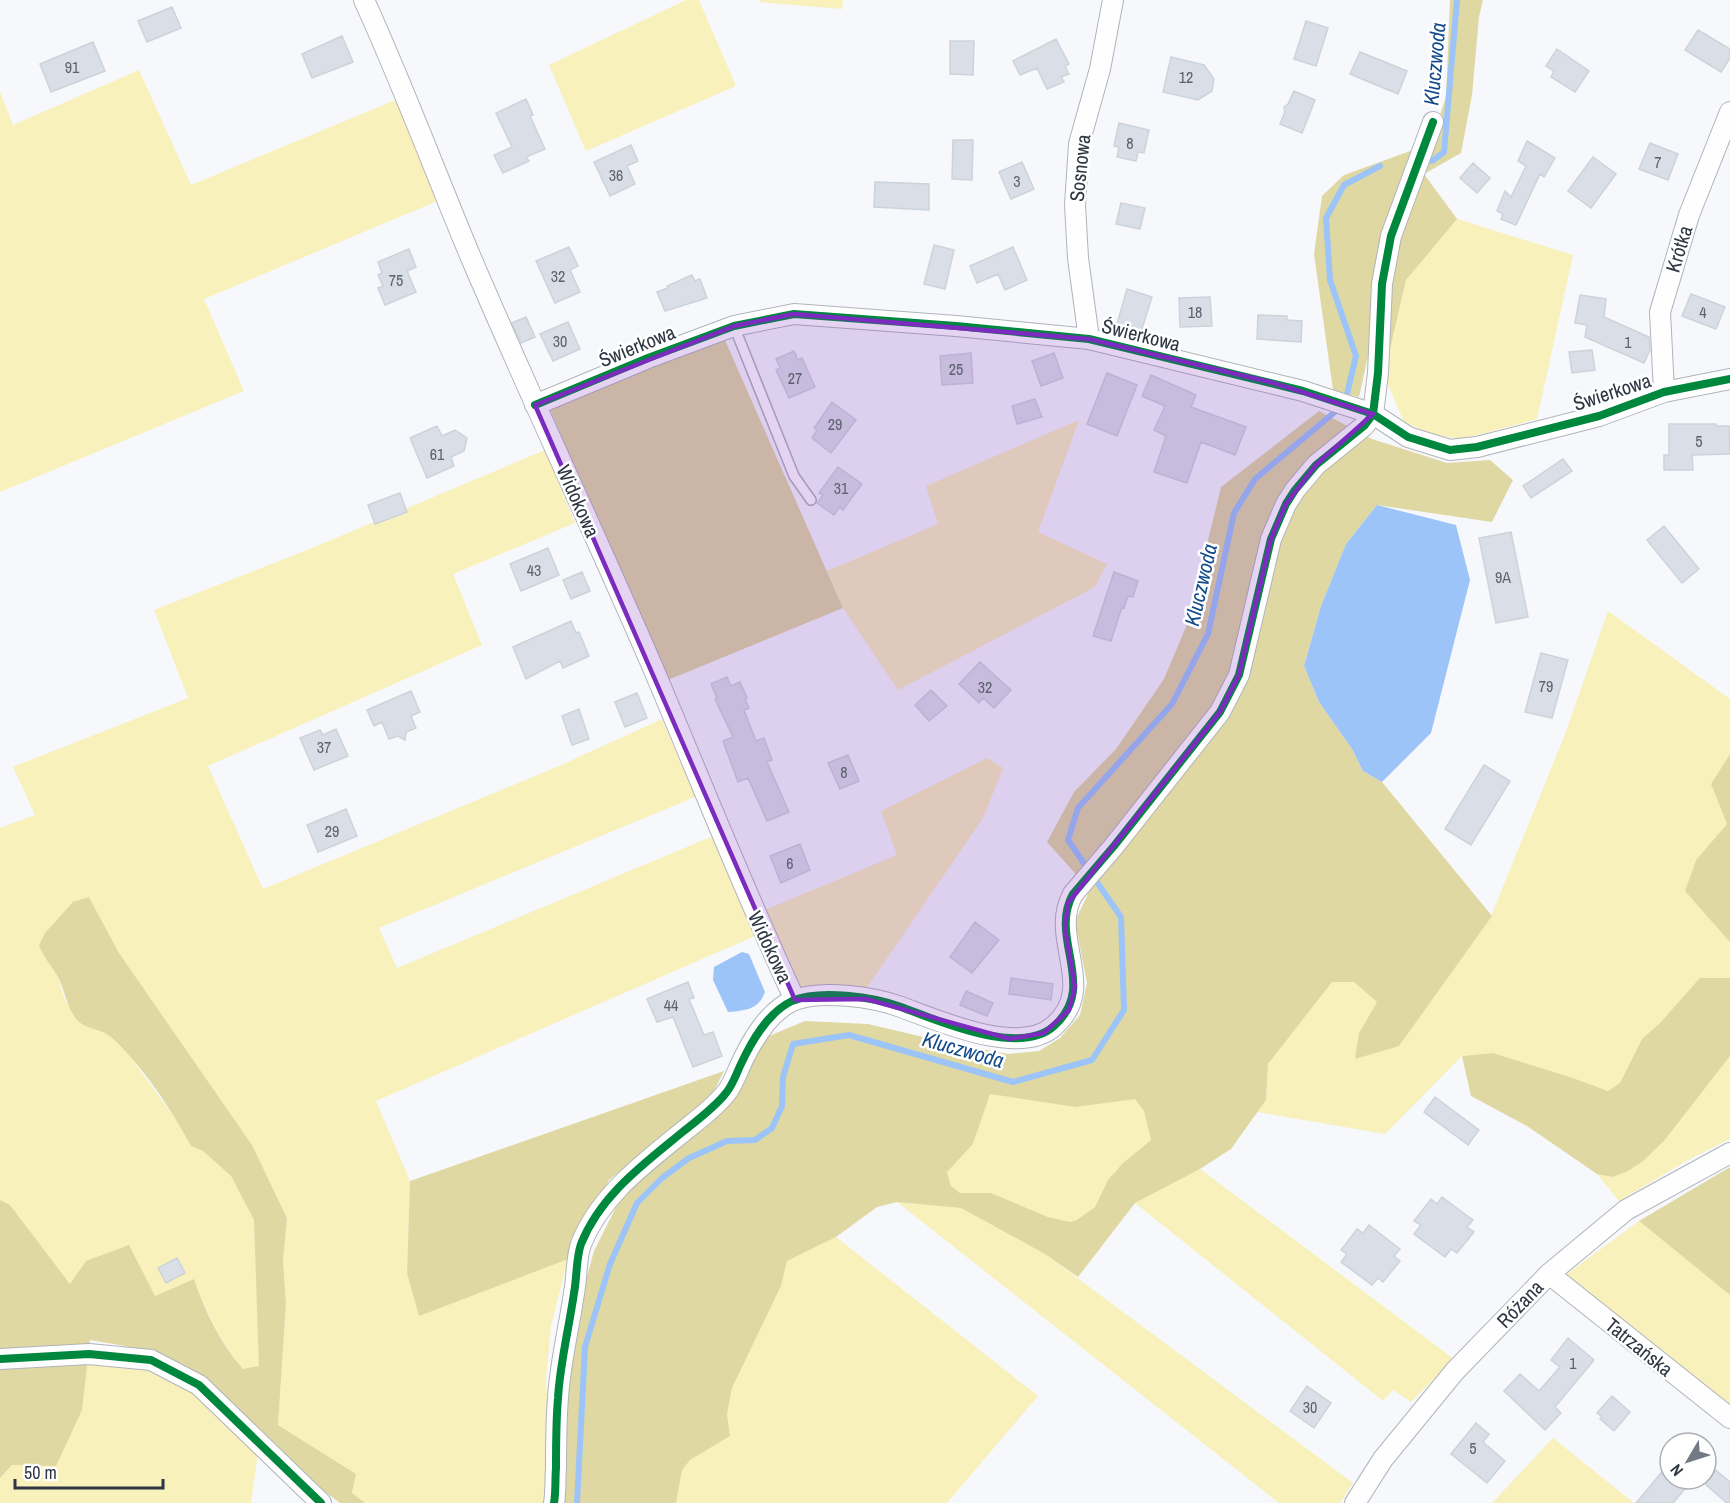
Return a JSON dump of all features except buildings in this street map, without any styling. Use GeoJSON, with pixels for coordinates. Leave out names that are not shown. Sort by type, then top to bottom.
{"type":"FeatureCollection","features":[{"type":"Feature","properties":{"kind":"street","name":"Widokowa"},"geometry":{"type":"LineString","coordinates":[[364,0],[385,45],[535,405],[652,667],[754,912],[795,1000]]}},
{"type":"Feature","properties":{"kind":"street","name":"Sosnowa"},"geometry":{"type":"LineString","coordinates":[[1089,339],[1078,258],[1076,205],[1079,144],[1100,69],[1113,0]]}},
{"type":"Feature","properties":{"kind":"street","name":"Krótka"},"geometry":{"type":"LineString","coordinates":[[1664,392],[1660,312],[1689,215],[1730,112]]}},
{"type":"Feature","properties":{"kind":"street"},"geometry":{"type":"LineString","coordinates":[[554,1503],[558,1395],[580,1246],[598,1212],[629,1176],[698,1120],[728,1092],[758,1034],[774,1014],[795,1000],[821,996],[866,999],[891,1004],[956,1027],[1010,1039],[1033,1037],[1044,1033],[1069,1010],[1075,987],[1065,928],[1068,903],[1207,730],[1230,694],[1239,675],[1271,539],[1286,504],[1316,465],[1364,426],[1373,414],[1378,373],[1382,284],[1391,236],[1433,122]]}},
{"type":"Feature","properties":{"kind":"street","name":"Świerkowa"},"geometry":{"type":"LineString","coordinates":[[535,405],[648,358],[734,326],[794,314],[1089,339],[1207,369],[1270,382],[1373,414],[1408,437],[1450,450],[1477,447],[1599,416],[1664,392],[1730,379]]}},
{"type":"Feature","properties":{"kind":"street","name":"Różana"},"geometry":{"type":"LineString","coordinates":[[1355,1503],[1383,1459],[1455,1371],[1549,1274],[1626,1210],[1730,1153]]}},
{"type":"Feature","properties":{"kind":"street","name":"Tatrzańska"},"geometry":{"type":"LineString","coordinates":[[1549,1274],[1730,1418]]}},
{"type":"Feature","properties":{"kind":"street"},"geometry":{"type":"LineString","coordinates":[[0,1359],[88,1354],[151,1360],[199,1385],[321,1503]]}},
{"type":"Feature","properties":{"kind":"lane"},"geometry":{"type":"LineString","coordinates":[[734,326],[794,476],[811,500]]}},
{"type":"Feature","properties":{"kind":"highlighted area"},"geometry":{"type":"Polygon","coordinates":[[[794,314],[1089,339],[1270,382],[1373,414],[1316,465],[1286,504],[1271,539],[1239,675],[1220,712],[1068,903],[1065,928],[1075,987],[1069,1010],[1044,1033],[1010,1039],[866,999],[795,1000],[535,405],[734,326],[794,314]]]}},
{"type":"Feature","properties":{"kind":"shaded area"},"geometry":{"type":"Polygon","coordinates":[[[686,0],[699,0],[736,86],[586,151],[549,65],[686,0]]]}},
{"type":"Feature","properties":{"kind":"shaded area"},"geometry":{"type":"Polygon","coordinates":[[[760,0],[843,0],[842,9],[760,2],[760,0]]]}},
{"type":"Feature","properties":{"kind":"shaded area"},"geometry":{"type":"Polygon","coordinates":[[[1450,0],[1483,0],[1479,17],[1472,95],[1461,153],[1424,174],[1457,219],[1406,280],[1384,375],[1389,276],[1446,97],[1450,0]]]}},
{"type":"Feature","properties":{"kind":"shaded area"},"geometry":{"type":"Polygon","coordinates":[[[139,70],[191,185],[398,99],[440,200],[204,299],[244,391],[0,492],[0,92],[13,125],[139,70]]]}},
{"type":"Feature","properties":{"kind":"shaded area"},"geometry":{"type":"Polygon","coordinates":[[[1413,150],[1359,397],[1333,390],[1314,254],[1322,196],[1344,175],[1413,150]]]}},
{"type":"Feature","properties":{"kind":"shaded area"},"geometry":{"type":"Polygon","coordinates":[[[1454,218],[1573,255],[1537,419],[1462,439],[1434,435],[1404,422],[1384,375],[1406,280],[1454,218]]]}},
{"type":"Feature","properties":{"kind":"shaded area"},"geometry":{"type":"Polygon","coordinates":[[[724,338],[843,608],[663,682],[550,409],[724,338]]]}},
{"type":"Feature","properties":{"kind":"shaded area"},"geometry":{"type":"Polygon","coordinates":[[[1319,411],[1372,439],[1447,463],[1490,460],[1513,480],[1492,522],[1377,505],[1346,544],[1321,606],[1304,666],[1319,702],[1352,749],[1363,771],[1382,782],[1492,916],[1399,1046],[1355,1059],[1359,1033],[1377,1002],[1354,982],[1332,982],[1268,1064],[1266,1100],[1231,1149],[1200,1169],[1135,1203],[1078,1277],[1045,1254],[961,1208],[897,1202],[877,1207],[836,1237],[787,1261],[781,1286],[732,1388],[727,1414],[730,1436],[690,1460],[682,1470],[676,1503],[565,1503],[565,1397],[574,1323],[594,1251],[618,1203],[651,1161],[750,1061],[769,1036],[805,1021],[868,1024],[1008,1054],[1039,1051],[1060,1038],[1080,1015],[1087,983],[1075,921],[1090,890],[1047,842],[1074,792],[1116,749],[1164,679],[1188,622],[1221,487],[1319,411]],[[990,1094],[973,1144],[947,1172],[951,1186],[960,1193],[991,1193],[1048,1217],[1070,1222],[1077,1220],[1095,1207],[1108,1180],[1123,1163],[1151,1140],[1144,1111],[1135,1099],[1075,1107],[990,1094]]]}},
{"type":"Feature","properties":{"kind":"shaded area"},"geometry":{"type":"Polygon","coordinates":[[[1079,420],[1038,532],[1107,564],[1095,587],[898,690],[843,608],[827,571],[938,524],[926,486],[1079,420]]]}},
{"type":"Feature","properties":{"kind":"shaded area"},"geometry":{"type":"Polygon","coordinates":[[[545,450],[575,523],[453,574],[482,645],[208,766],[263,889],[559,766],[662,719],[695,797],[379,928],[397,968],[713,836],[755,936],[376,1101],[410,1181],[407,1273],[568,1259],[551,1326],[546,1378],[551,1474],[544,1503],[365,1503],[352,1493],[356,1474],[278,1425],[286,1304],[283,1261],[287,1218],[252,1145],[119,953],[89,897],[45,933],[39,945],[58,977],[65,1000],[81,1024],[109,1035],[129,1055],[177,1121],[191,1146],[203,1151],[231,1176],[254,1220],[260,1366],[243,1369],[235,1359],[215,1327],[194,1279],[155,1296],[70,1284],[10,1205],[0,1200],[0,828],[35,815],[13,767],[188,698],[154,610],[312,548],[545,450]]]}},
{"type":"Feature","properties":{"kind":"shaded area"},"geometry":{"type":"Polygon","coordinates":[[[1608,611],[1730,699],[1730,754],[1711,784],[1727,824],[1696,860],[1685,891],[1730,941],[1730,978],[1700,979],[1660,1023],[1642,1039],[1620,1083],[1608,1091],[1493,1053],[1462,1056],[1385,1134],[1257,1112],[1266,1100],[1268,1064],[1332,982],[1354,982],[1377,1002],[1359,1033],[1399,1046],[1491,916],[1564,737],[1608,611]]]}},
{"type":"Feature","properties":{"kind":"shaded area"},"geometry":{"type":"Polygon","coordinates":[[[1730,754],[1729,941],[1685,891],[1696,860],[1727,824],[1711,784],[1730,754]]]}},
{"type":"Feature","properties":{"kind":"shaded area"},"geometry":{"type":"Polygon","coordinates":[[[987,758],[1003,768],[983,818],[866,989],[805,989],[786,976],[760,912],[897,855],[881,811],[987,758]]]}},
{"type":"Feature","properties":{"kind":"shaded area"},"geometry":{"type":"Polygon","coordinates":[[[89,897],[119,953],[252,1145],[287,1218],[283,1261],[286,1303],[278,1425],[356,1474],[352,1493],[365,1503],[340,1503],[294,1468],[186,1367],[154,1351],[90,1340],[82,1410],[56,1466],[12,1465],[0,1478],[0,1200],[10,1205],[70,1284],[86,1261],[129,1245],[155,1296],[194,1279],[214,1326],[235,1359],[243,1369],[259,1366],[254,1220],[231,1176],[203,1151],[191,1146],[166,1103],[134,1061],[108,1035],[76,1019],[58,977],[39,945],[45,933],[73,902],[89,897]]]}},
{"type":"Feature","properties":{"kind":"shaded area"},"geometry":{"type":"Polygon","coordinates":[[[1700,978],[1730,978],[1730,1056],[1664,1141],[1642,1162],[1626,1172],[1612,1177],[1597,1174],[1527,1126],[1471,1096],[1462,1056],[1493,1053],[1608,1091],[1620,1083],[1642,1039],[1660,1023],[1700,978]]]}},
{"type":"Feature","properties":{"kind":"shaded area"},"geometry":{"type":"Polygon","coordinates":[[[1730,1056],[1730,1139],[1688,1160],[1619,1201],[1597,1174],[1612,1177],[1642,1162],[1664,1141],[1730,1056]]]}},
{"type":"Feature","properties":{"kind":"shaded area"},"geometry":{"type":"Polygon","coordinates":[[[724,1071],[711,1097],[609,1180],[568,1259],[419,1316],[407,1273],[410,1181],[724,1071]]]}},
{"type":"Feature","properties":{"kind":"shaded area"},"geometry":{"type":"Polygon","coordinates":[[[990,1094],[1075,1107],[1135,1098],[1144,1111],[1151,1140],[1123,1163],[1108,1180],[1095,1207],[1077,1220],[1070,1222],[1048,1217],[991,1193],[960,1193],[951,1186],[947,1172],[973,1144],[990,1094]]]}},
{"type":"Feature","properties":{"kind":"shaded area"},"geometry":{"type":"Polygon","coordinates":[[[1730,1167],[1730,1295],[1639,1221],[1730,1167]]]}},
{"type":"Feature","properties":{"kind":"shaded area"},"geometry":{"type":"Polygon","coordinates":[[[1200,1169],[1454,1359],[1411,1402],[1393,1390],[1383,1401],[1135,1203],[1200,1169]]]}},
{"type":"Feature","properties":{"kind":"shaded area"},"geometry":{"type":"Polygon","coordinates":[[[897,1202],[961,1208],[1045,1254],[1353,1483],[1340,1503],[1279,1503],[897,1202]]]}},
{"type":"Feature","properties":{"kind":"shaded area"},"geometry":{"type":"Polygon","coordinates":[[[1639,1221],[1730,1295],[1730,1406],[1564,1276],[1639,1221]]]}},
{"type":"Feature","properties":{"kind":"shaded area"},"geometry":{"type":"Polygon","coordinates":[[[836,1237],[1038,1396],[947,1503],[676,1503],[682,1470],[690,1460],[730,1436],[727,1414],[732,1388],[781,1286],[787,1261],[836,1237]]]}},
{"type":"Feature","properties":{"kind":"shaded area"},"geometry":{"type":"Polygon","coordinates":[[[87,1362],[150,1366],[192,1389],[256,1450],[257,1460],[251,1503],[0,1503],[0,1478],[87,1362]]]}},
{"type":"Feature","properties":{"kind":"shaded area"},"geometry":{"type":"Polygon","coordinates":[[[1553,1438],[1634,1503],[1492,1503],[1553,1438]]]}},
{"type":"Feature","properties":{"kind":"water"},"geometry":{"type":"Polygon","coordinates":[[[1377,505],[1456,525],[1470,580],[1431,733],[1382,782],[1363,771],[1352,749],[1319,702],[1304,666],[1321,606],[1346,544],[1377,505]]]}},
{"type":"Feature","properties":{"kind":"water"},"geometry":{"type":"Polygon","coordinates":[[[742,952],[749,954],[765,992],[755,1006],[746,1010],[728,1012],[713,980],[714,967],[742,952]]]}},
{"type":"Feature","properties":{"kind":"waterway","name":"Kluczwoda"},"geometry":{"type":"LineString","coordinates":[[1432,161],[1444,152],[1457,0]]}},
{"type":"Feature","properties":{"kind":"waterway","name":"Kluczwoda"},"geometry":{"type":"LineString","coordinates":[[1347,394],[1356,356],[1330,280],[1326,218],[1344,185],[1380,166]]}},
{"type":"Feature","properties":{"kind":"waterway","name":"Kluczwoda"},"geometry":{"type":"LineString","coordinates":[[577,1503],[585,1347],[610,1264],[637,1203],[662,1178],[689,1158],[727,1141],[755,1140],[772,1128],[782,1106],[783,1077],[793,1044],[849,1035],[1013,1082],[1092,1060],[1124,1010],[1121,917],[1068,840],[1078,808],[1172,704],[1208,634],[1234,513],[1255,479],[1336,411]]}},
{"type":"Feature","properties":{"kind":"cycle path"},"geometry":{"type":"LineString","coordinates":[[554,1503],[559,1385],[581,1244],[600,1210],[625,1181],[707,1113],[726,1093],[755,1038],[775,1013],[792,1001],[804,997],[847,996],[890,1003],[979,1033],[1021,1038],[1039,1035],[1054,1026],[1067,1011],[1072,995],[1073,979],[1066,928],[1067,911],[1073,894],[1220,712],[1239,675],[1271,539],[1286,504],[1316,465],[1364,426],[1373,414],[1378,373],[1382,284],[1391,236],[1433,122]]}},
{"type":"Feature","properties":{"kind":"cycle path"},"geometry":{"type":"LineString","coordinates":[[535,405],[648,358],[734,326],[794,314],[1089,339],[1303,391],[1373,414],[1408,437],[1450,450],[1477,447],[1599,416],[1664,392],[1730,379]]}},
{"type":"Feature","properties":{"kind":"cycle path"},"geometry":{"type":"LineString","coordinates":[[0,1359],[89,1354],[151,1360],[199,1385],[321,1503]]}}]}
